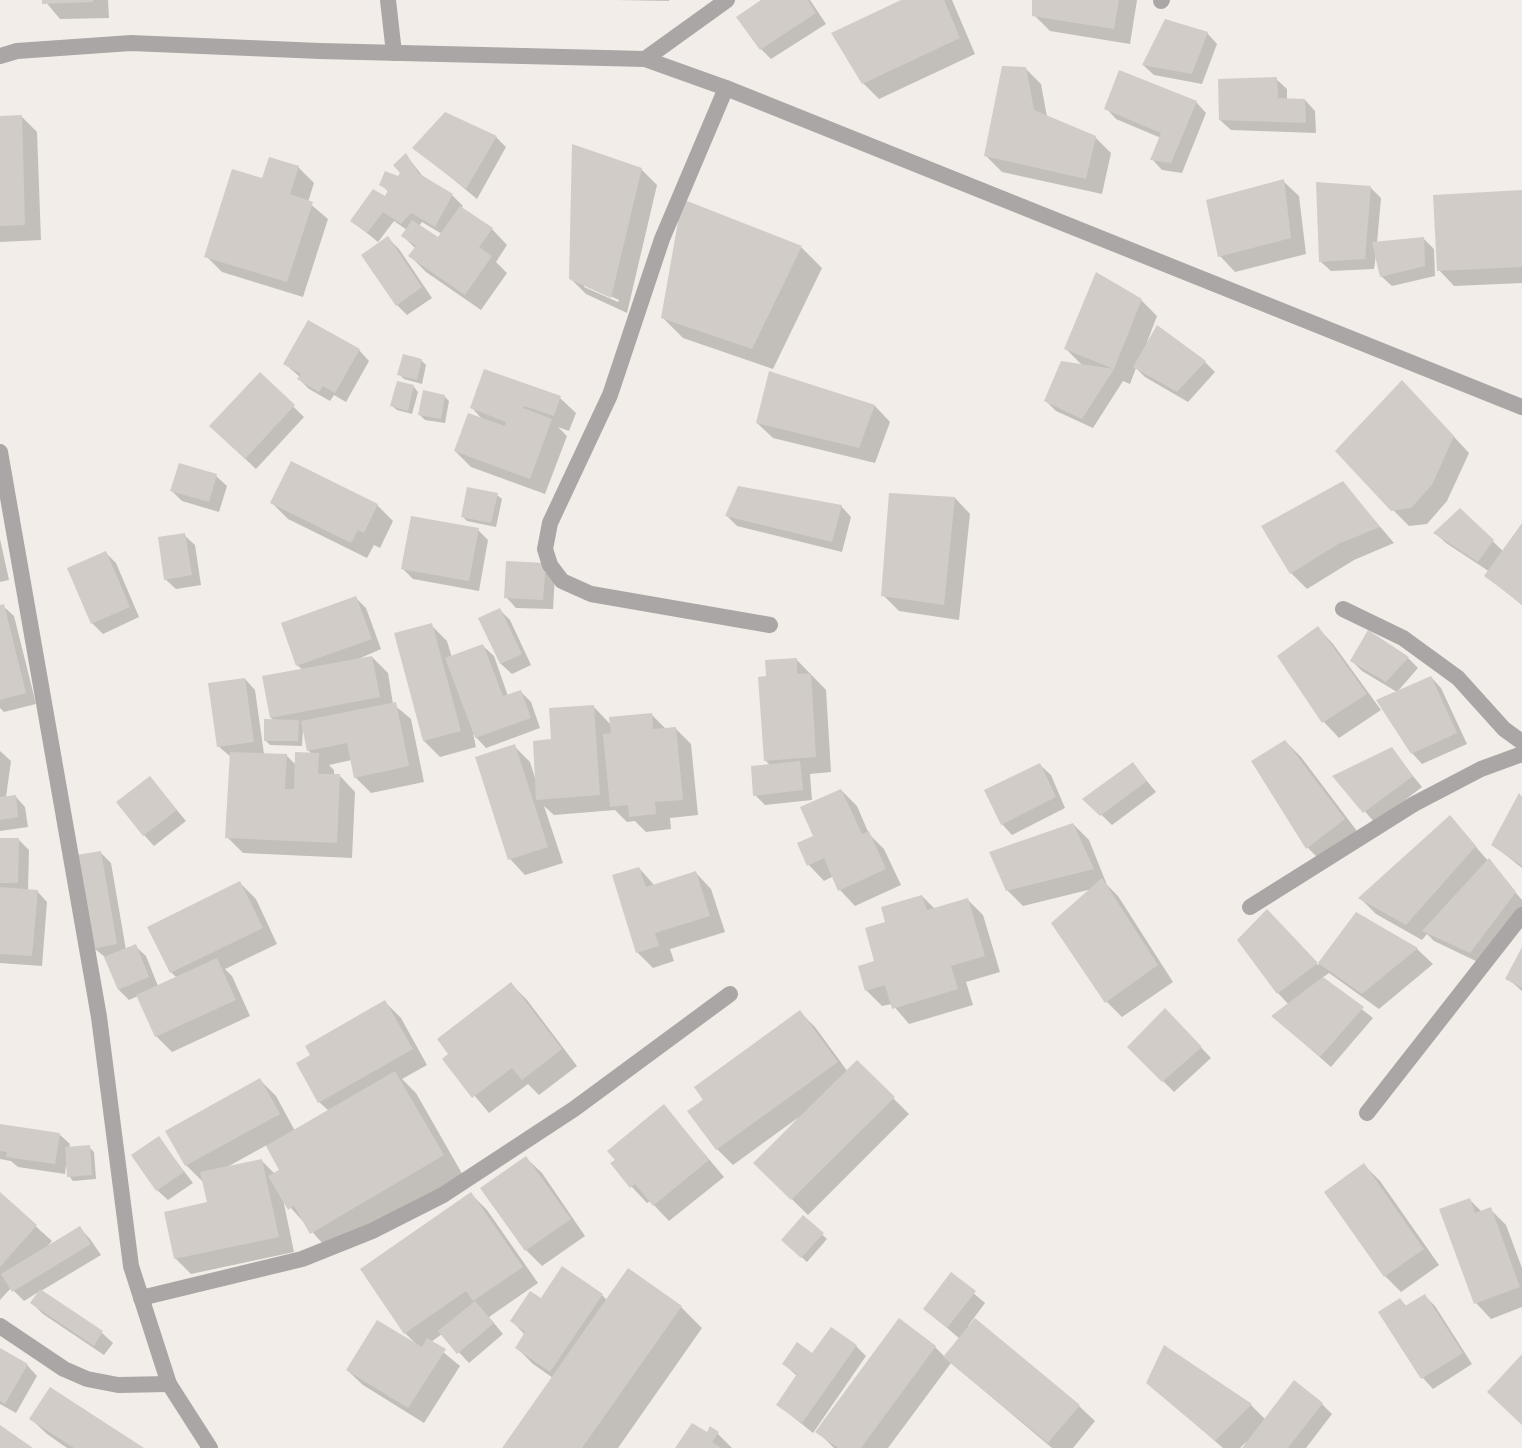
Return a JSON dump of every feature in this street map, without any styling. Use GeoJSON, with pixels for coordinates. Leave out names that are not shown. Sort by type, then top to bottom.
{"type":"FeatureCollection","features":[{"type":"Feature","properties":{"kind":"street"},"geometry":{"type":"LineString","coordinates":[[388,0],[394,53]]}},
{"type":"Feature","properties":{"kind":"street"},"geometry":{"type":"LineString","coordinates":[[645,59],[727,0]]}},
{"type":"Feature","properties":{"kind":"street"},"geometry":{"type":"LineString","coordinates":[[0,56],[16,51],[131,44],[645,59],[726,88],[1522,407]]}},
{"type":"Feature","properties":{"kind":"street"},"geometry":{"type":"LineString","coordinates":[[726,88],[662,239],[610,395],[550,523],[545,549],[550,565],[562,581],[591,594],[770,626]]}},
{"type":"Feature","properties":{"kind":"street"},"geometry":{"type":"LineString","coordinates":[[0,452],[99,1017],[131,1266],[169,1384],[209,1448]]}},
{"type":"Feature","properties":{"kind":"street"},"geometry":{"type":"LineString","coordinates":[[1343,609],[1403,639],[1458,678],[1504,729],[1522,742]]}},
{"type":"Feature","properties":{"kind":"street"},"geometry":{"type":"LineString","coordinates":[[1250,907],[1414,804],[1481,769],[1522,754]]}},
{"type":"Feature","properties":{"kind":"street"},"geometry":{"type":"LineString","coordinates":[[1367,1113],[1522,915]]}},
{"type":"Feature","properties":{"kind":"street"},"geometry":{"type":"LineString","coordinates":[[141,1298],[302,1259],[372,1231],[443,1195],[574,1109],[730,994]]}},
{"type":"Feature","properties":{"kind":"street"},"geometry":{"type":"LineString","coordinates":[[0,1326],[64,1369],[87,1379],[118,1385],[169,1384]]}},
{"type":"Feature","properties":{"kind":"building"},"geometry":{"type":"Polygon","coordinates":[[[42,0],[93,0],[93,2],[42,4],[42,0]]]}},
{"type":"Feature","properties":{"kind":"building"},"geometry":{"type":"Polygon","coordinates":[[[761,0],[808,0],[816,13],[760,50],[736,17],[761,0]]]}},
{"type":"Feature","properties":{"kind":"building"},"geometry":{"type":"Polygon","coordinates":[[[901,0],[944,0],[960,38],[862,84],[831,33],[901,0]]]}},
{"type":"Feature","properties":{"kind":"building"},"geometry":{"type":"Polygon","coordinates":[[[1032,0],[1119,0],[1114,29],[1032,16],[1032,0]]]}},
{"type":"Feature","properties":{"kind":"building"},"geometry":{"type":"Polygon","coordinates":[[[1165,19],[1208,32],[1192,74],[1142,65],[1165,19]]]}},
{"type":"Feature","properties":{"kind":"building"},"geometry":{"type":"Polygon","coordinates":[[[1002,66],[1026,67],[1034,110],[1096,136],[1086,179],[984,156],[1002,66]]]}},
{"type":"Feature","properties":{"kind":"building"},"geometry":{"type":"Polygon","coordinates":[[[1119,70],[1197,101],[1171,163],[1150,160],[1161,133],[1104,109],[1119,70]]]}},
{"type":"Feature","properties":{"kind":"building"},"geometry":{"type":"Polygon","coordinates":[[[1277,77],[1278,98],[1305,99],[1306,123],[1219,120],[1218,79],[1277,77]]]}},
{"type":"Feature","properties":{"kind":"building"},"geometry":{"type":"Polygon","coordinates":[[[445,112],[497,136],[466,189],[412,148],[445,112]]]}},
{"type":"Feature","properties":{"kind":"building"},"geometry":{"type":"Polygon","coordinates":[[[22,115],[25,225],[0,226],[0,116],[22,115]]]}},
{"type":"Feature","properties":{"kind":"building"},"geometry":{"type":"Polygon","coordinates":[[[572,144],[642,168],[611,298],[569,279],[572,144]]]}},
{"type":"Feature","properties":{"kind":"building"},"geometry":{"type":"Polygon","coordinates":[[[406,153],[418,173],[453,194],[435,227],[411,213],[401,224],[383,212],[367,233],[350,221],[373,189],[385,196],[388,190],[379,185],[385,171],[398,176],[400,173],[393,165],[406,153]]]}},
{"type":"Feature","properties":{"kind":"building"},"geometry":{"type":"Polygon","coordinates":[[[269,157],[299,166],[290,194],[313,202],[287,282],[204,257],[232,169],[262,178],[269,157]]]}},
{"type":"Feature","properties":{"kind":"building"},"geometry":{"type":"Polygon","coordinates":[[[1284,179],[1291,238],[1218,257],[1206,200],[1284,179]]]}},
{"type":"Feature","properties":{"kind":"building"},"geometry":{"type":"Polygon","coordinates":[[[1316,182],[1371,186],[1365,259],[1319,262],[1316,182]]]}},
{"type":"Feature","properties":{"kind":"building"},"geometry":{"type":"Polygon","coordinates":[[[1522,190],[1522,267],[1437,271],[1433,195],[1522,190]]]}},
{"type":"Feature","properties":{"kind":"building"},"geometry":{"type":"Polygon","coordinates":[[[682,199],[802,246],[752,349],[661,318],[682,199]]]}},
{"type":"Feature","properties":{"kind":"building"},"geometry":{"type":"Polygon","coordinates":[[[460,206],[493,228],[479,247],[492,256],[465,295],[408,256],[416,246],[401,236],[412,220],[438,237],[460,206]]]}},
{"type":"Feature","properties":{"kind":"building"},"geometry":{"type":"Polygon","coordinates":[[[388,236],[422,287],[396,306],[361,255],[388,236]]]}},
{"type":"Feature","properties":{"kind":"building"},"geometry":{"type":"Polygon","coordinates":[[[1424,237],[1425,266],[1380,277],[1372,242],[1424,237]]]}},
{"type":"Feature","properties":{"kind":"building"},"geometry":{"type":"Polygon","coordinates":[[[1096,272],[1142,299],[1114,369],[1064,349],[1096,272]]]}},
{"type":"Feature","properties":{"kind":"building"},"geometry":{"type":"Polygon","coordinates":[[[308,320],[360,349],[335,393],[323,386],[319,392],[297,379],[301,374],[283,364],[308,320]]]}},
{"type":"Feature","properties":{"kind":"building"},"geometry":{"type":"Polygon","coordinates":[[[1157,325],[1206,361],[1177,392],[1133,367],[1157,325]]]}},
{"type":"Feature","properties":{"kind":"building"},"geometry":{"type":"Polygon","coordinates":[[[403,354],[422,359],[417,380],[397,375],[403,354]]]}},
{"type":"Feature","properties":{"kind":"building"},"geometry":{"type":"Polygon","coordinates":[[[1061,361],[1114,369],[1082,419],[1044,401],[1061,361]]]}},
{"type":"Feature","properties":{"kind":"building"},"geometry":{"type":"Polygon","coordinates":[[[484,369],[561,396],[554,416],[524,406],[523,408],[552,419],[530,479],[454,451],[468,413],[505,426],[506,422],[470,408],[484,369]]]}},
{"type":"Feature","properties":{"kind":"building"},"geometry":{"type":"Polygon","coordinates":[[[769,371],[875,405],[859,448],[756,423],[769,371]]]}},
{"type":"Feature","properties":{"kind":"building"},"geometry":{"type":"Polygon","coordinates":[[[260,372],[295,405],[245,459],[209,426],[260,372]]]}},
{"type":"Feature","properties":{"kind":"building"},"geometry":{"type":"Polygon","coordinates":[[[1402,380],[1454,436],[1432,485],[1411,508],[1391,511],[1335,451],[1402,380]]]}},
{"type":"Feature","properties":{"kind":"building"},"geometry":{"type":"Polygon","coordinates":[[[397,381],[414,385],[408,411],[390,406],[397,381]]]}},
{"type":"Feature","properties":{"kind":"building"},"geometry":{"type":"Polygon","coordinates":[[[423,390],[445,395],[441,419],[418,415],[423,390]]]}},
{"type":"Feature","properties":{"kind":"building"},"geometry":{"type":"Polygon","coordinates":[[[291,461],[378,504],[364,533],[358,530],[351,543],[270,503],[291,461]]]}},
{"type":"Feature","properties":{"kind":"building"},"geometry":{"type":"Polygon","coordinates":[[[179,463],[217,474],[209,502],[170,491],[179,463]]]}},
{"type":"Feature","properties":{"kind":"building"},"geometry":{"type":"Polygon","coordinates":[[[1343,481],[1380,527],[1338,544],[1290,574],[1261,526],[1343,481]]]}},
{"type":"Feature","properties":{"kind":"building"},"geometry":{"type":"Polygon","coordinates":[[[738,486],[842,505],[832,542],[725,516],[738,486]]]}},
{"type":"Feature","properties":{"kind":"building"},"geometry":{"type":"Polygon","coordinates":[[[467,487],[498,493],[491,523],[461,517],[467,487]]]}},
{"type":"Feature","properties":{"kind":"building"},"geometry":{"type":"Polygon","coordinates":[[[889,493],[955,497],[944,605],[881,596],[889,493]]]}},
{"type":"Feature","properties":{"kind":"building"},"geometry":{"type":"Polygon","coordinates":[[[1460,508],[1494,540],[1478,562],[1433,533],[1460,508]]]}},
{"type":"Feature","properties":{"kind":"building"},"geometry":{"type":"Polygon","coordinates":[[[411,516],[479,528],[469,581],[401,569],[411,516]]]}},
{"type":"Feature","properties":{"kind":"building"},"geometry":{"type":"Polygon","coordinates":[[[1522,523],[1522,604],[1484,576],[1522,523]]]}},
{"type":"Feature","properties":{"kind":"building"},"geometry":{"type":"Polygon","coordinates":[[[185,533],[192,575],[164,580],[158,537],[185,533]]]}},
{"type":"Feature","properties":{"kind":"building"},"geometry":{"type":"Polygon","coordinates":[[[106,551],[130,607],[91,624],[67,568],[106,551]]]}},
{"type":"Feature","properties":{"kind":"building"},"geometry":{"type":"Polygon","coordinates":[[[506,561],[546,563],[543,600],[504,598],[506,561]]]}},
{"type":"Feature","properties":{"kind":"building"},"geometry":{"type":"Polygon","coordinates":[[[356,596],[372,639],[296,666],[281,623],[356,596]]]}},
{"type":"Feature","properties":{"kind":"building"},"geometry":{"type":"Polygon","coordinates":[[[4,604],[26,693],[0,700],[0,605],[4,604]]]}},
{"type":"Feature","properties":{"kind":"building"},"geometry":{"type":"Polygon","coordinates":[[[500,608],[522,654],[500,664],[478,618],[500,608]]]}},
{"type":"Feature","properties":{"kind":"building"},"geometry":{"type":"Polygon","coordinates":[[[432,623],[461,731],[423,741],[394,633],[432,623]]]}},
{"type":"Feature","properties":{"kind":"building"},"geometry":{"type":"Polygon","coordinates":[[[1318,626],[1367,694],[1322,723],[1277,656],[1318,626]]]}},
{"type":"Feature","properties":{"kind":"building"},"geometry":{"type":"Polygon","coordinates":[[[1368,630],[1409,657],[1386,682],[1350,661],[1368,630]]]}},
{"type":"Feature","properties":{"kind":"building"},"geometry":{"type":"Polygon","coordinates":[[[483,644],[503,696],[521,690],[531,718],[475,738],[445,658],[483,644]]]}},
{"type":"Feature","properties":{"kind":"building"},"geometry":{"type":"Polygon","coordinates":[[[372,656],[380,697],[270,718],[262,676],[372,656]]]}},
{"type":"Feature","properties":{"kind":"building"},"geometry":{"type":"Polygon","coordinates":[[[797,658],[797,674],[811,673],[816,757],[764,761],[758,677],[766,676],[765,660],[797,658]]]}},
{"type":"Feature","properties":{"kind":"building"},"geometry":{"type":"Polygon","coordinates":[[[1431,676],[1457,733],[1411,754],[1376,700],[1431,676]]]}},
{"type":"Feature","properties":{"kind":"building"},"geometry":{"type":"Polygon","coordinates":[[[245,678],[254,742],[217,747],[208,683],[245,678]]]}},
{"type":"Feature","properties":{"kind":"building"},"geometry":{"type":"Polygon","coordinates":[[[396,702],[409,766],[354,778],[347,743],[307,751],[301,721],[396,702]]]}},
{"type":"Feature","properties":{"kind":"building"},"geometry":{"type":"Polygon","coordinates":[[[594,705],[600,795],[536,800],[533,741],[551,739],[549,708],[594,705]]]}},
{"type":"Feature","properties":{"kind":"building"},"geometry":{"type":"Polygon","coordinates":[[[652,713],[653,729],[676,727],[683,800],[655,802],[656,814],[629,817],[628,805],[610,807],[603,734],[611,733],[609,717],[652,713]]]}},
{"type":"Feature","properties":{"kind":"building"},"geometry":{"type":"Polygon","coordinates":[[[264,719],[299,720],[298,741],[264,741],[264,719]]]}},
{"type":"Feature","properties":{"kind":"building"},"geometry":{"type":"Polygon","coordinates":[[[1285,740],[1345,819],[1306,849],[1251,761],[1285,740]]]}},
{"type":"Feature","properties":{"kind":"building"},"geometry":{"type":"Polygon","coordinates":[[[515,744],[548,847],[508,860],[475,757],[515,744]]]}},
{"type":"Feature","properties":{"kind":"building"},"geometry":{"type":"Polygon","coordinates":[[[1392,747],[1413,776],[1363,813],[1332,776],[1392,747]]]}},
{"type":"Feature","properties":{"kind":"building"},"geometry":{"type":"Polygon","coordinates":[[[230,752],[287,754],[285,789],[294,789],[295,752],[319,753],[318,774],[340,774],[337,843],[225,838],[230,752]]]}},
{"type":"Feature","properties":{"kind":"building"},"geometry":{"type":"Polygon","coordinates":[[[800,761],[803,790],[753,796],[751,766],[800,761]]]}},
{"type":"Feature","properties":{"kind":"building"},"geometry":{"type":"Polygon","coordinates":[[[1133,762],[1147,781],[1100,816],[1082,799],[1133,762]]]}},
{"type":"Feature","properties":{"kind":"building"},"geometry":{"type":"Polygon","coordinates":[[[1040,763],[1056,797],[1001,825],[984,790],[1040,763]]]}},
{"type":"Feature","properties":{"kind":"building"},"geometry":{"type":"Polygon","coordinates":[[[150,776],[177,810],[143,836],[116,802],[150,776]]]}},
{"type":"Feature","properties":{"kind":"building"},"geometry":{"type":"Polygon","coordinates":[[[841,789],[862,834],[869,831],[886,869],[838,891],[824,858],[807,866],[797,843],[813,836],[800,807],[841,789]]]}},
{"type":"Feature","properties":{"kind":"building"},"geometry":{"type":"Polygon","coordinates":[[[1519,793],[1522,797],[1522,866],[1491,845],[1519,793]]]}},
{"type":"Feature","properties":{"kind":"building"},"geometry":{"type":"Polygon","coordinates":[[[16,795],[18,817],[0,820],[0,797],[16,795]]]}},
{"type":"Feature","properties":{"kind":"building"},"geometry":{"type":"Polygon","coordinates":[[[1450,815],[1476,846],[1406,925],[1358,898],[1450,815]]]}},
{"type":"Feature","properties":{"kind":"building"},"geometry":{"type":"Polygon","coordinates":[[[1073,823],[1094,869],[1006,891],[989,852],[1073,823]]]}},
{"type":"Feature","properties":{"kind":"building"},"geometry":{"type":"Polygon","coordinates":[[[0,838],[19,838],[18,883],[0,883],[0,838]]]}},
{"type":"Feature","properties":{"kind":"building"},"geometry":{"type":"Polygon","coordinates":[[[101,851],[117,944],[92,949],[76,855],[101,851]]]}},
{"type":"Feature","properties":{"kind":"building"},"geometry":{"type":"Polygon","coordinates":[[[1489,858],[1516,892],[1470,953],[1422,931],[1489,858]]]}},
{"type":"Feature","properties":{"kind":"building"},"geometry":{"type":"Polygon","coordinates":[[[639,867],[646,887],[696,871],[710,916],[655,933],[659,946],[636,953],[612,875],[639,867]]]}},
{"type":"Feature","properties":{"kind":"building"},"geometry":{"type":"Polygon","coordinates":[[[1102,878],[1158,965],[1105,1003],[1051,923],[1102,878]]]}},
{"type":"Feature","properties":{"kind":"building"},"geometry":{"type":"Polygon","coordinates":[[[240,881],[263,928],[170,973],[147,927],[240,881]]]}},
{"type":"Feature","properties":{"kind":"building"},"geometry":{"type":"Polygon","coordinates":[[[0,887],[38,890],[32,956],[0,954],[0,887]]]}},
{"type":"Feature","properties":{"kind":"building"},"geometry":{"type":"Polygon","coordinates":[[[922,895],[927,910],[968,898],[985,956],[951,966],[958,989],[892,1009],[885,985],[865,991],[858,966],[874,961],[865,928],[885,922],[881,907],[922,895]]]}},
{"type":"Feature","properties":{"kind":"building"},"geometry":{"type":"Polygon","coordinates":[[[1267,909],[1318,963],[1277,994],[1237,940],[1267,909]]]}},
{"type":"Feature","properties":{"kind":"building"},"geometry":{"type":"Polygon","coordinates":[[[1356,912],[1418,948],[1362,994],[1318,963],[1356,912]]]}},
{"type":"Feature","properties":{"kind":"building"},"geometry":{"type":"Polygon","coordinates":[[[136,944],[149,977],[118,990],[104,957],[136,944]]]}},
{"type":"Feature","properties":{"kind":"building"},"geometry":{"type":"Polygon","coordinates":[[[1522,947],[1522,988],[1505,979],[1522,947]]]}},
{"type":"Feature","properties":{"kind":"building"},"geometry":{"type":"Polygon","coordinates":[[[217,958],[236,1000],[155,1037],[136,995],[217,958]]]}},
{"type":"Feature","properties":{"kind":"building"},"geometry":{"type":"Polygon","coordinates":[[[1323,977],[1364,1007],[1320,1057],[1271,1016],[1323,977]]]}},
{"type":"Feature","properties":{"kind":"building"},"geometry":{"type":"Polygon","coordinates":[[[511,982],[562,1049],[522,1080],[512,1068],[472,1098],[442,1059],[448,1054],[437,1039],[511,982]]]}},
{"type":"Feature","properties":{"kind":"building"},"geometry":{"type":"Polygon","coordinates":[[[385,1000],[413,1049],[318,1103],[296,1063],[310,1055],[305,1046],[385,1000]]]}},
{"type":"Feature","properties":{"kind":"building"},"geometry":{"type":"Polygon","coordinates":[[[1165,1008],[1202,1047],[1162,1082],[1127,1047],[1165,1008]]]}},
{"type":"Feature","properties":{"kind":"building"},"geometry":{"type":"Polygon","coordinates":[[[800,1010],[838,1062],[716,1150],[687,1111],[703,1100],[694,1087],[800,1010]]]}},
{"type":"Feature","properties":{"kind":"building"},"geometry":{"type":"Polygon","coordinates":[[[857,1060],[895,1097],[791,1200],[753,1163],[857,1060]]]}},
{"type":"Feature","properties":{"kind":"building"},"geometry":{"type":"Polygon","coordinates":[[[395,1071],[444,1155],[310,1234],[294,1206],[288,1210],[268,1176],[279,1170],[266,1146],[395,1071]]]}},
{"type":"Feature","properties":{"kind":"building"},"geometry":{"type":"Polygon","coordinates":[[[260,1078],[280,1114],[185,1166],[165,1131],[260,1078]]]}},
{"type":"Feature","properties":{"kind":"building"},"geometry":{"type":"Polygon","coordinates":[[[664,1104],[709,1160],[653,1206],[635,1184],[630,1188],[610,1163],[615,1160],[607,1151],[664,1104]]]}},
{"type":"Feature","properties":{"kind":"building"},"geometry":{"type":"Polygon","coordinates":[[[0,1124],[60,1133],[55,1164],[6,1157],[7,1152],[0,1151],[0,1124]]]}},
{"type":"Feature","properties":{"kind":"building"},"geometry":{"type":"Polygon","coordinates":[[[159,1136],[184,1172],[156,1191],[131,1155],[159,1136]]]}},
{"type":"Feature","properties":{"kind":"building"},"geometry":{"type":"Polygon","coordinates":[[[90,1145],[92,1175],[67,1177],[65,1147],[90,1145]]]}},
{"type":"Feature","properties":{"kind":"building"},"geometry":{"type":"Polygon","coordinates":[[[526,1156],[571,1219],[525,1251],[480,1188],[526,1156]]]}},
{"type":"Feature","properties":{"kind":"building"},"geometry":{"type":"Polygon","coordinates":[[[262,1159],[279,1237],[174,1259],[164,1212],[207,1202],[200,1172],[262,1159]]]}},
{"type":"Feature","properties":{"kind":"building"},"geometry":{"type":"Polygon","coordinates":[[[1364,1163],[1424,1249],[1384,1277],[1324,1192],[1364,1163]]]}},
{"type":"Feature","properties":{"kind":"building"},"geometry":{"type":"Polygon","coordinates":[[[0,1192],[37,1225],[0,1267],[0,1192]]]}},
{"type":"Feature","properties":{"kind":"building"},"geometry":{"type":"Polygon","coordinates":[[[471,1192],[523,1267],[473,1301],[466,1291],[404,1334],[360,1269],[471,1192]]]}},
{"type":"Feature","properties":{"kind":"building"},"geometry":{"type":"Polygon","coordinates":[[[1470,1198],[1475,1213],[1491,1207],[1520,1287],[1474,1304],[1439,1209],[1470,1198]]]}},
{"type":"Feature","properties":{"kind":"building"},"geometry":{"type":"Polygon","coordinates":[[[803,1215],[824,1233],[801,1258],[781,1240],[803,1215]]]}},
{"type":"Feature","properties":{"kind":"building"},"geometry":{"type":"Polygon","coordinates":[[[80,1226],[91,1244],[12,1292],[1,1274],[80,1226]]]}},
{"type":"Feature","properties":{"kind":"building"},"geometry":{"type":"Polygon","coordinates":[[[562,1266],[603,1294],[550,1372],[515,1348],[525,1332],[510,1321],[530,1291],[541,1298],[562,1266]]]}},
{"type":"Feature","properties":{"kind":"building"},"geometry":{"type":"Polygon","coordinates":[[[628,1268],[682,1306],[582,1448],[502,1448],[628,1268]]]}},
{"type":"Feature","properties":{"kind":"building"},"geometry":{"type":"Polygon","coordinates":[[[951,1272],[976,1291],[947,1328],[923,1309],[951,1272]]]}},
{"type":"Feature","properties":{"kind":"building"},"geometry":{"type":"Polygon","coordinates":[[[40,1289],[103,1331],[94,1346],[30,1303],[40,1289]]]}},
{"type":"Feature","properties":{"kind":"building"},"geometry":{"type":"Polygon","coordinates":[[[1425,1294],[1463,1353],[1421,1379],[1378,1312],[1400,1298],[1405,1306],[1425,1294]]]}},
{"type":"Feature","properties":{"kind":"building"},"geometry":{"type":"Polygon","coordinates":[[[475,1301],[494,1323],[457,1354],[438,1331],[475,1301]]]}},
{"type":"Feature","properties":{"kind":"building"},"geometry":{"type":"Polygon","coordinates":[[[899,1318],[936,1346],[861,1448],[838,1448],[815,1432],[899,1318]]]}},
{"type":"Feature","properties":{"kind":"building"},"geometry":{"type":"Polygon","coordinates":[[[975,1318],[1080,1405],[1048,1443],[943,1357],[975,1318]]]}},
{"type":"Feature","properties":{"kind":"building"},"geometry":{"type":"Polygon","coordinates":[[[377,1320],[422,1347],[427,1338],[446,1349],[408,1408],[346,1370],[377,1320]]]}},
{"type":"Feature","properties":{"kind":"building"},"geometry":{"type":"Polygon","coordinates":[[[831,1327],[857,1345],[802,1423],[776,1405],[797,1374],[782,1364],[797,1342],[812,1353],[831,1327]]]}},
{"type":"Feature","properties":{"kind":"building"},"geometry":{"type":"Polygon","coordinates":[[[1164,1345],[1252,1404],[1215,1441],[1146,1383],[1164,1345]]]}},
{"type":"Feature","properties":{"kind":"building"},"geometry":{"type":"Polygon","coordinates":[[[0,1348],[28,1364],[5,1404],[0,1401],[0,1348]]]}},
{"type":"Feature","properties":{"kind":"building"},"geometry":{"type":"Polygon","coordinates":[[[1522,1354],[1522,1425],[1487,1392],[1522,1354]]]}},
{"type":"Feature","properties":{"kind":"building"},"geometry":{"type":"Polygon","coordinates":[[[1294,1380],[1323,1403],[1288,1448],[1242,1448],[1294,1380]]]}},
{"type":"Feature","properties":{"kind":"building"},"geometry":{"type":"Polygon","coordinates":[[[50,1387],[144,1448],[74,1448],[29,1419],[50,1387]]]}},
{"type":"Feature","properties":{"kind":"building"},"geometry":{"type":"Polygon","coordinates":[[[692,1423],[707,1432],[710,1426],[719,1432],[712,1442],[721,1448],[675,1448],[692,1423]]]}},
{"type":"Feature","properties":{"kind":"building"},"geometry":{"type":"Polygon","coordinates":[[[0,1425],[33,1448],[0,1448],[0,1425]]]}}]}
